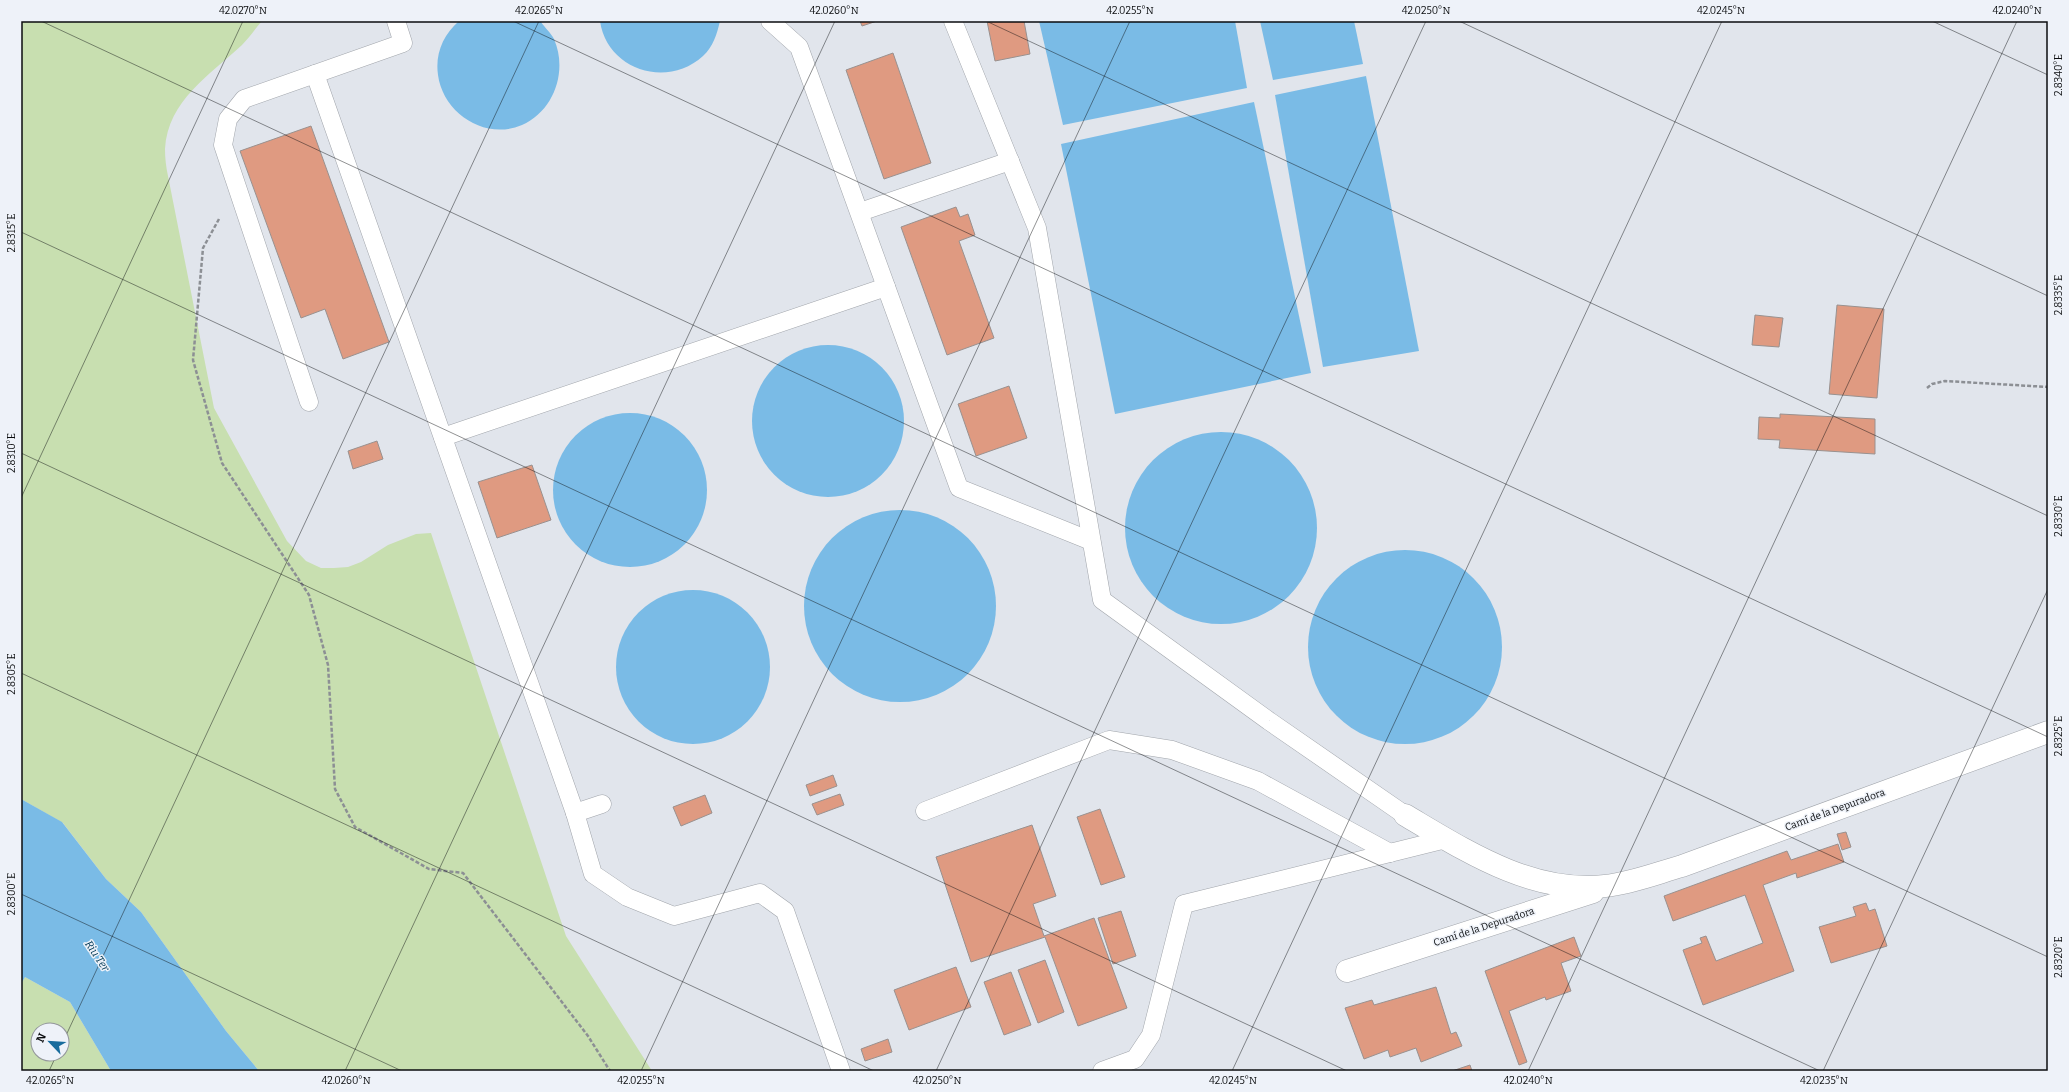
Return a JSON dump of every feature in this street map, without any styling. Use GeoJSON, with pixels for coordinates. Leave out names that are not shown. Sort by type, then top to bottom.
{"type":"FeatureCollection","features":[{"type":"Feature","properties":{"kind":"street","name":"Camí de la Depuradora"},"geometry":{"type":"LineString","coordinates":[[1347,971],[1620,883],[1682,866],[2048,732]]}},
{"type":"Feature","properties":{"kind":"street","name":"Camí de la Depuradora"},"geometry":{"type":"LineString","coordinates":[[1405,815],[1468,852],[1517,874],[1546,883],[1576,887],[1620,883]]}},
{"type":"Feature","properties":{"kind":"lane"},"geometry":{"type":"LineString","coordinates":[[309,402],[224,145],[228,119],[244,99],[403,43],[396,21]]}},
{"type":"Feature","properties":{"kind":"lane"},"geometry":{"type":"LineString","coordinates":[[770,21],[800,47],[959,488],[1091,541]]}},
{"type":"Feature","properties":{"kind":"lane"},"geometry":{"type":"LineString","coordinates":[[952,21],[1037,228],[1102,600],[1269,721],[1405,815]]}},
{"type":"Feature","properties":{"kind":"lane"},"geometry":{"type":"LineString","coordinates":[[315,74],[575,813],[593,874],[627,897],[674,916],[760,893],[785,911],[841,1071]]}},
{"type":"Feature","properties":{"kind":"lane"},"geometry":{"type":"LineString","coordinates":[[860,212],[1010,161]]}},
{"type":"Feature","properties":{"kind":"lane"},"geometry":{"type":"LineString","coordinates":[[443,437],[886,287]]}},
{"type":"Feature","properties":{"kind":"lane"},"geometry":{"type":"LineString","coordinates":[[925,811],[1109,740],[1172,750],[1258,781],[1390,853]]}},
{"type":"Feature","properties":{"kind":"lane"},"geometry":{"type":"LineString","coordinates":[[575,813],[602,804]]}},
{"type":"Feature","properties":{"kind":"lane"},"geometry":{"type":"LineString","coordinates":[[1102,1071],[1136,1059],[1151,1035],[1184,904],[1446,839]]}},
{"type":"Feature","properties":{"kind":"path"},"geometry":{"type":"LineString","coordinates":[[222,214],[203,248],[193,360],[222,463],[309,595],[328,665],[335,789],[355,827],[429,869],[463,873],[588,1036],[610,1071]]}},
{"type":"Feature","properties":{"kind":"path"},"geometry":{"type":"LineString","coordinates":[[1927,388],[1932,384],[1945,381],[2048,386]]}},
{"type":"Feature","properties":{"kind":"green space"},"geometry":{"type":"Polygon","coordinates":[[[21,21],[262,21],[242,45],[204,78],[182,102],[174,116],[168,132],[165,149],[167,173],[214,408],[287,541],[306,561],[321,568],[348,567],[361,562],[388,545],[416,534],[431,533],[566,936],[652,1071],[259,1071],[226,1031],[141,912],[106,879],[63,823],[21,799],[21,21]]]}},
{"type":"Feature","properties":{"kind":"green space"},"geometry":{"type":"Polygon","coordinates":[[[25,977],[70,1002],[111,1071],[21,1071],[21,984],[25,977]]]}},
{"type":"Feature","properties":{"kind":"water"},"geometry":{"type":"Polygon","coordinates":[[[459,21],[541,22],[551,35],[558,51],[558,77],[550,100],[533,119],[522,125],[508,129],[494,129],[480,126],[468,120],[457,112],[448,101],[442,89],[438,75],[437,67],[439,52],[441,45],[449,32],[459,21]]]}},
{"type":"Feature","properties":{"kind":"water"},"geometry":{"type":"Polygon","coordinates":[[[600,21],[720,21],[714,40],[703,56],[689,66],[673,71],[656,72],[641,69],[626,62],[614,52],[605,38],[600,21]]]}},
{"type":"Feature","properties":{"kind":"water"},"geometry":{"type":"Polygon","coordinates":[[[1039,21],[1235,21],[1247,88],[1063,125],[1039,21]]]}},
{"type":"Feature","properties":{"kind":"water"},"geometry":{"type":"Polygon","coordinates":[[[1260,21],[1354,21],[1363,64],[1273,80],[1260,21]]]}},
{"type":"Feature","properties":{"kind":"water"},"geometry":{"type":"Polygon","coordinates":[[[1366,76],[1419,351],[1323,367],[1275,95],[1366,76]]]}},
{"type":"Feature","properties":{"kind":"water"},"geometry":{"type":"Polygon","coordinates":[[[1254,102],[1311,373],[1115,414],[1061,144],[1254,102]]]}},
{"type":"Feature","properties":{"kind":"water"},"geometry":{"type":"Polygon","coordinates":[[[828,345],[857,351],[864,354],[882,367],[895,385],[898,392],[904,421],[898,450],[895,457],[882,475],[864,488],[857,491],[828,497],[799,491],[792,488],[774,475],[761,457],[758,450],[752,421],[758,392],[761,385],[774,367],[792,354],[799,351],[828,345]]]}},
{"type":"Feature","properties":{"kind":"water"},"geometry":{"type":"Polygon","coordinates":[[[622,413],[638,413],[660,419],[685,435],[701,460],[706,475],[706,505],[701,520],[685,545],[673,554],[652,564],[638,567],[622,567],[608,564],[594,558],[581,550],[570,539],[556,512],[553,498],[553,482],[556,468],[562,454],[570,441],[581,430],[608,416],[622,413]]]}},
{"type":"Feature","properties":{"kind":"water"},"geometry":{"type":"Polygon","coordinates":[[[1221,432],[1240,434],[1258,440],[1282,454],[1289,460],[1295,467],[1309,491],[1315,509],[1317,528],[1315,547],[1309,565],[1295,589],[1289,596],[1282,602],[1258,616],[1240,622],[1221,624],[1202,622],[1184,616],[1160,602],[1153,596],[1147,589],[1133,565],[1127,547],[1125,528],[1127,509],[1133,491],[1147,467],[1153,460],[1160,454],[1184,440],[1202,434],[1221,432]]]}},
{"type":"Feature","properties":{"kind":"water"},"geometry":{"type":"Polygon","coordinates":[[[900,510],[928,514],[953,526],[968,538],[980,553],[992,578],[996,606],[992,634],[980,659],[968,674],[953,686],[928,698],[900,702],[872,698],[847,686],[832,674],[820,659],[808,634],[804,606],[808,578],[820,553],[832,538],[847,526],[872,514],[900,510]]]}},
{"type":"Feature","properties":{"kind":"water"},"geometry":{"type":"Polygon","coordinates":[[[1405,550],[1433,554],[1451,562],[1466,572],[1480,586],[1490,601],[1498,619],[1502,647],[1498,675],[1490,693],[1480,708],[1466,722],[1451,732],[1433,740],[1405,744],[1377,740],[1359,732],[1344,722],[1330,708],[1320,693],[1312,675],[1308,647],[1312,619],[1320,601],[1330,586],[1344,572],[1359,562],[1377,554],[1405,550]]]}},
{"type":"Feature","properties":{"kind":"water"},"geometry":{"type":"Polygon","coordinates":[[[685,590],[701,590],[715,593],[729,599],[742,607],[753,618],[767,645],[770,667],[769,682],[761,703],[753,716],[742,727],[715,741],[701,744],[685,744],[671,741],[657,735],[644,727],[633,716],[619,689],[616,675],[616,659],[619,645],[625,631],[633,618],[644,607],[671,593],[685,590]]]}},
{"type":"Feature","properties":{"kind":"water","name":"Riu Ter"},"geometry":{"type":"Polygon","coordinates":[[[21,799],[62,822],[106,879],[141,912],[226,1031],[259,1071],[111,1071],[70,1002],[25,977],[21,984],[21,799]]]}},
{"type":"Feature","properties":{"kind":"building"},"geometry":{"type":"Polygon","coordinates":[[[860,21],[877,21],[862,26],[860,21]]]}},
{"type":"Feature","properties":{"kind":"building"},"geometry":{"type":"Polygon","coordinates":[[[987,21],[1024,21],[1030,54],[995,61],[987,21]]]}},
{"type":"Feature","properties":{"kind":"building"},"geometry":{"type":"Polygon","coordinates":[[[893,53],[931,163],[884,179],[846,70],[893,53]]]}},
{"type":"Feature","properties":{"kind":"building"},"geometry":{"type":"Polygon","coordinates":[[[311,126],[389,342],[343,359],[325,309],[301,318],[240,151],[311,126]]]}},
{"type":"Feature","properties":{"kind":"building"},"geometry":{"type":"Polygon","coordinates":[[[956,207],[960,217],[968,214],[975,235],[959,241],[994,338],[947,355],[901,227],[956,207]]]}},
{"type":"Feature","properties":{"kind":"building"},"geometry":{"type":"Polygon","coordinates":[[[1837,305],[1884,309],[1877,398],[1829,394],[1837,305]]]}},
{"type":"Feature","properties":{"kind":"building"},"geometry":{"type":"Polygon","coordinates":[[[1755,315],[1783,318],[1779,347],[1752,345],[1755,315]]]}},
{"type":"Feature","properties":{"kind":"building"},"geometry":{"type":"Polygon","coordinates":[[[1009,386],[1027,438],[976,456],[958,404],[1009,386]]]}},
{"type":"Feature","properties":{"kind":"building"},"geometry":{"type":"Polygon","coordinates":[[[1780,414],[1875,419],[1875,454],[1779,448],[1780,440],[1758,439],[1759,417],[1780,418],[1780,414]]]}},
{"type":"Feature","properties":{"kind":"building"},"geometry":{"type":"Polygon","coordinates":[[[377,441],[383,459],[353,469],[348,451],[377,441]]]}},
{"type":"Feature","properties":{"kind":"building"},"geometry":{"type":"Polygon","coordinates":[[[532,465],[551,520],[497,538],[478,482],[532,465]]]}},
{"type":"Feature","properties":{"kind":"building"},"geometry":{"type":"Polygon","coordinates":[[[833,775],[837,786],[810,796],[806,785],[833,775]]]}},
{"type":"Feature","properties":{"kind":"building"},"geometry":{"type":"Polygon","coordinates":[[[840,794],[844,805],[817,815],[812,804],[840,794]]]}},
{"type":"Feature","properties":{"kind":"building"},"geometry":{"type":"Polygon","coordinates":[[[705,795],[712,813],[681,826],[673,807],[705,795]]]}},
{"type":"Feature","properties":{"kind":"building"},"geometry":{"type":"Polygon","coordinates":[[[1100,809],[1125,877],[1101,885],[1077,817],[1100,809]]]}},
{"type":"Feature","properties":{"kind":"building"},"geometry":{"type":"Polygon","coordinates":[[[1032,825],[1056,896],[1033,904],[1044,936],[1094,918],[1127,1008],[1078,1026],[1045,937],[971,962],[936,857],[1032,825]]]}},
{"type":"Feature","properties":{"kind":"building"},"geometry":{"type":"Polygon","coordinates":[[[1846,832],[1851,847],[1842,850],[1837,834],[1846,832]]]}},
{"type":"Feature","properties":{"kind":"building"},"geometry":{"type":"Polygon","coordinates":[[[1838,844],[1844,862],[1797,878],[1796,873],[1763,885],[1794,971],[1703,1005],[1683,950],[1702,943],[1700,938],[1706,936],[1716,961],[1763,943],[1745,895],[1673,921],[1664,896],[1787,851],[1791,860],[1838,844]]]}},
{"type":"Feature","properties":{"kind":"building"},"geometry":{"type":"Polygon","coordinates":[[[1866,903],[1869,911],[1875,909],[1887,946],[1831,963],[1819,927],[1856,916],[1853,907],[1866,903]]]}},
{"type":"Feature","properties":{"kind":"building"},"geometry":{"type":"Polygon","coordinates":[[[1121,911],[1136,956],[1113,964],[1098,918],[1121,911]]]}},
{"type":"Feature","properties":{"kind":"building"},"geometry":{"type":"Polygon","coordinates":[[[1574,937],[1581,956],[1561,963],[1571,991],[1546,1000],[1545,997],[1509,1011],[1527,1062],[1519,1065],[1485,971],[1574,937]]]}},
{"type":"Feature","properties":{"kind":"building"},"geometry":{"type":"Polygon","coordinates":[[[1045,960],[1064,1012],[1038,1023],[1018,970],[1045,960]]]}},
{"type":"Feature","properties":{"kind":"building"},"geometry":{"type":"Polygon","coordinates":[[[956,967],[971,1007],[909,1030],[894,990],[956,967]]]}},
{"type":"Feature","properties":{"kind":"building"},"geometry":{"type":"Polygon","coordinates":[[[1011,972],[1031,1025],[1004,1035],[984,982],[1011,972]]]}},
{"type":"Feature","properties":{"kind":"building"},"geometry":{"type":"Polygon","coordinates":[[[1436,987],[1451,1034],[1456,1032],[1462,1046],[1421,1062],[1416,1048],[1390,1057],[1388,1050],[1364,1059],[1345,1008],[1372,1000],[1374,1005],[1436,987]]]}},
{"type":"Feature","properties":{"kind":"building"},"geometry":{"type":"Polygon","coordinates":[[[888,1039],[892,1052],[865,1061],[861,1049],[888,1039]]]}},
{"type":"Feature","properties":{"kind":"building"},"geometry":{"type":"Polygon","coordinates":[[[1470,1065],[1472,1071],[1452,1071],[1470,1065]]]}}]}
